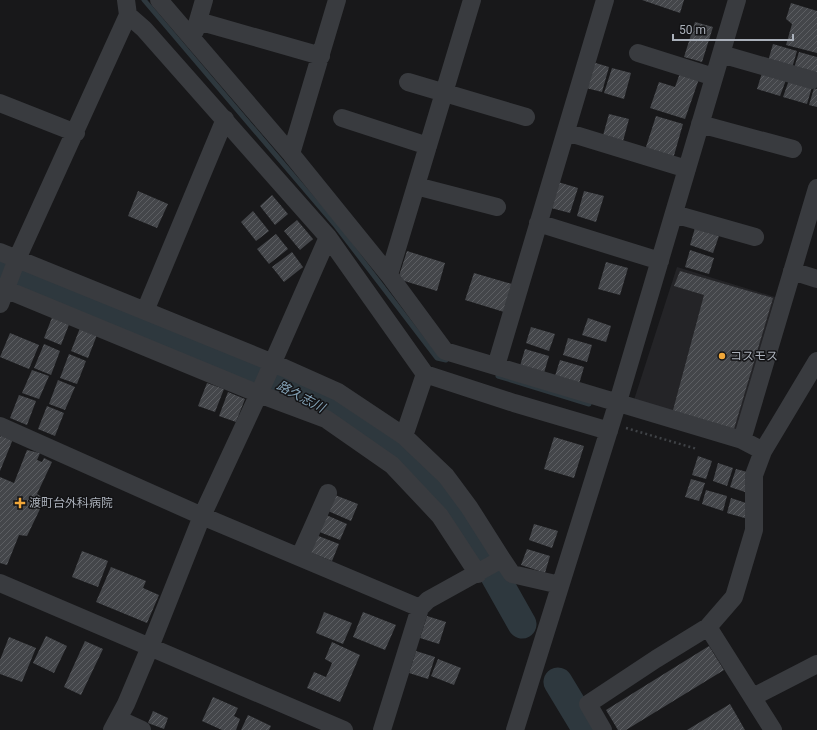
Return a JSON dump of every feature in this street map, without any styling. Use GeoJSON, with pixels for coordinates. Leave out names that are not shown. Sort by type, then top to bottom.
{"type":"FeatureCollection","features":[{"type":"Feature","properties":{"kind":"street"},"geometry":{"type":"LineString","coordinates":[[159,0],[291,154],[389,275],[445,351],[742,440],[763,451]]}},
{"type":"Feature","properties":{"kind":"street"},"geometry":{"type":"LineString","coordinates":[[192,40],[204,0]]}},
{"type":"Feature","properties":{"kind":"street"},"geometry":{"type":"LineString","coordinates":[[291,154],[337,0]]}},
{"type":"Feature","properties":{"kind":"street"},"geometry":{"type":"LineString","coordinates":[[389,275],[472,0]]}},
{"type":"Feature","properties":{"kind":"street"},"geometry":{"type":"LineString","coordinates":[[496,366],[605,0]]}},
{"type":"Feature","properties":{"kind":"street"},"geometry":{"type":"LineString","coordinates":[[515,730],[560,585],[614,428],[617,403],[737,0]]}},
{"type":"Feature","properties":{"kind":"street"},"geometry":{"type":"LineString","coordinates":[[127,7],[144,29],[328,236],[425,374],[514,403],[614,428]]}},
{"type":"Feature","properties":{"kind":"street"},"geometry":{"type":"LineString","coordinates":[[8,281],[76,133],[127,7]]}},
{"type":"Feature","properties":{"kind":"street"},"geometry":{"type":"LineString","coordinates":[[198,21],[321,56]]}},
{"type":"Feature","properties":{"kind":"street"},"geometry":{"type":"LineString","coordinates":[[638,53],[714,77]]}},
{"type":"Feature","properties":{"kind":"street"},"geometry":{"type":"LineString","coordinates":[[721,54],[812,80]]}},
{"type":"Feature","properties":{"kind":"street"},"geometry":{"type":"LineString","coordinates":[[408,82],[526,117]]}},
{"type":"Feature","properties":{"kind":"street"},"geometry":{"type":"LineString","coordinates":[[0,103],[76,133]]}},
{"type":"Feature","properties":{"kind":"street"},"geometry":{"type":"LineString","coordinates":[[342,118],[428,146]]}},
{"type":"Feature","properties":{"kind":"street"},"geometry":{"type":"LineString","coordinates":[[145,311],[225,119]]}},
{"type":"Feature","properties":{"kind":"street"},"geometry":{"type":"LineString","coordinates":[[700,124],[793,149]]}},
{"type":"Feature","properties":{"kind":"street"},"geometry":{"type":"LineString","coordinates":[[566,132],[687,169]]}},
{"type":"Feature","properties":{"kind":"street"},"geometry":{"type":"LineString","coordinates":[[416,186],[497,207]]}},
{"type":"Feature","properties":{"kind":"street"},"geometry":{"type":"LineString","coordinates":[[742,440],[816,193]]}},
{"type":"Feature","properties":{"kind":"street"},"geometry":{"type":"LineString","coordinates":[[674,214],[756,237]]}},
{"type":"Feature","properties":{"kind":"street"},"geometry":{"type":"LineString","coordinates":[[538,223],[660,261]]}},
{"type":"Feature","properties":{"kind":"street"},"geometry":{"type":"LineString","coordinates":[[142,730],[115,725],[150,647],[202,516],[271,366],[328,236]]}},
{"type":"Feature","properties":{"kind":"street"},"geometry":{"type":"LineString","coordinates":[[0,252],[8,281]]}},
{"type":"Feature","properties":{"kind":"street"},"geometry":{"type":"LineString","coordinates":[[792,271],[817,279]]}},
{"type":"Feature","properties":{"kind":"street"},"geometry":{"type":"LineString","coordinates":[[8,281],[145,311],[271,366],[338,392],[404,436],[446,476],[469,507],[489,567]]}},
{"type":"Feature","properties":{"kind":"street"},"geometry":{"type":"LineString","coordinates":[[8,281],[326,419],[392,465],[489,567],[560,585]]}},
{"type":"Feature","properties":{"kind":"street"},"geometry":{"type":"LineString","coordinates":[[603,730],[588,704],[708,627],[734,597],[754,530],[754,475],[763,451],[817,361]]}},
{"type":"Feature","properties":{"kind":"street"},"geometry":{"type":"LineString","coordinates":[[404,436],[425,374]]}},
{"type":"Feature","properties":{"kind":"street"},"geometry":{"type":"LineString","coordinates":[[0,426],[202,516],[300,556],[420,608]]}},
{"type":"Feature","properties":{"kind":"street"},"geometry":{"type":"LineString","coordinates":[[300,556],[328,493]]}},
{"type":"Feature","properties":{"kind":"street"},"geometry":{"type":"LineString","coordinates":[[382,730],[420,608],[428,600],[489,567]]}},
{"type":"Feature","properties":{"kind":"street"},"geometry":{"type":"LineString","coordinates":[[0,583],[344,730]]}},
{"type":"Feature","properties":{"kind":"street"},"geometry":{"type":"LineString","coordinates":[[708,627],[773,730]]}},
{"type":"Feature","properties":{"kind":"street"},"geometry":{"type":"LineString","coordinates":[[753,697],[817,664]]}},
{"type":"Feature","properties":{"kind":"path"},"geometry":{"type":"LineString","coordinates":[[614,428],[697,449]]}},
{"type":"Feature","properties":{"kind":"shaded area","name":"コスモス"},"geometry":{"type":"Polygon","coordinates":[[[677,267],[775,297],[736,432],[633,403],[677,267]]]}},
{"type":"Feature","properties":{"kind":"building"},"geometry":{"type":"Polygon","coordinates":[[[642,0],[684,0],[680,13],[642,0]]]}},
{"type":"Feature","properties":{"kind":"building"},"geometry":{"type":"Polygon","coordinates":[[[791,3],[817,11],[817,53],[786,45],[792,24],[786,19],[791,3]]]}},
{"type":"Feature","properties":{"kind":"building"},"geometry":{"type":"Polygon","coordinates":[[[695,22],[713,27],[702,62],[684,57],[695,22]]]}},
{"type":"Feature","properties":{"kind":"building"},"geometry":{"type":"Polygon","coordinates":[[[773,44],[797,51],[792,68],[768,61],[773,44]]]}},
{"type":"Feature","properties":{"kind":"building"},"geometry":{"type":"Polygon","coordinates":[[[799,52],[817,57],[817,75],[794,68],[799,52]]]}},
{"type":"Feature","properties":{"kind":"building"},"geometry":{"type":"Polygon","coordinates":[[[589,61],[609,67],[602,92],[582,87],[589,61]]]}},
{"type":"Feature","properties":{"kind":"building"},"geometry":{"type":"Polygon","coordinates":[[[612,68],[631,73],[624,99],[604,93],[612,68]]]}},
{"type":"Feature","properties":{"kind":"building"},"geometry":{"type":"Polygon","coordinates":[[[680,73],[699,79],[685,119],[650,108],[659,82],[675,87],[680,73]]]}},
{"type":"Feature","properties":{"kind":"building"},"geometry":{"type":"Polygon","coordinates":[[[762,73],[786,80],[780,96],[757,89],[762,73]]]}},
{"type":"Feature","properties":{"kind":"building"},"geometry":{"type":"Polygon","coordinates":[[[789,80],[812,87],[807,104],[783,97],[789,80]]]}},
{"type":"Feature","properties":{"kind":"building"},"geometry":{"type":"Polygon","coordinates":[[[814,88],[817,89],[817,107],[809,105],[814,88]]]}},
{"type":"Feature","properties":{"kind":"building"},"geometry":{"type":"Polygon","coordinates":[[[609,114],[629,119],[622,145],[602,139],[609,114]]]}},
{"type":"Feature","properties":{"kind":"building"},"geometry":{"type":"Polygon","coordinates":[[[656,116],[683,124],[673,159],[645,150],[656,116]]]}},
{"type":"Feature","properties":{"kind":"building"},"geometry":{"type":"Polygon","coordinates":[[[558,182],[578,188],[570,213],[551,208],[558,182]]]}},
{"type":"Feature","properties":{"kind":"building"},"geometry":{"type":"Polygon","coordinates":[[[138,191],[168,204],[157,228],[128,216],[138,191]]]}},
{"type":"Feature","properties":{"kind":"building"},"geometry":{"type":"Polygon","coordinates":[[[584,191],[604,196],[596,222],[577,216],[584,191]]]}},
{"type":"Feature","properties":{"kind":"building"},"geometry":{"type":"Polygon","coordinates":[[[272,195],[288,214],[275,225],[260,206],[272,195]]]}},
{"type":"Feature","properties":{"kind":"building"},"geometry":{"type":"Polygon","coordinates":[[[253,211],[269,231],[256,241],[241,222],[253,211]]]}},
{"type":"Feature","properties":{"kind":"building"},"geometry":{"type":"Polygon","coordinates":[[[297,220],[313,239],[300,250],[284,231],[297,220]]]}},
{"type":"Feature","properties":{"kind":"building"},"geometry":{"type":"Polygon","coordinates":[[[695,228],[719,236],[713,253],[690,245],[695,228]]]}},
{"type":"Feature","properties":{"kind":"building"},"geometry":{"type":"Polygon","coordinates":[[[276,234],[288,249],[269,264],[257,249],[276,234]]]}},
{"type":"Feature","properties":{"kind":"building"},"geometry":{"type":"Polygon","coordinates":[[[690,250],[714,258],[709,274],[685,267],[690,250]]]}},
{"type":"Feature","properties":{"kind":"building"},"geometry":{"type":"Polygon","coordinates":[[[407,251],[445,263],[437,291],[398,279],[407,251]]]}},
{"type":"Feature","properties":{"kind":"building"},"geometry":{"type":"Polygon","coordinates":[[[292,252],[303,267],[284,282],[272,267],[292,252]]]}},
{"type":"Feature","properties":{"kind":"building"},"geometry":{"type":"Polygon","coordinates":[[[606,262],[628,268],[620,295],[598,289],[606,262]]]}},
{"type":"Feature","properties":{"kind":"building","name":"コスモス"},"geometry":{"type":"Polygon","coordinates":[[[680,271],[773,298],[734,429],[672,414],[704,295],[674,286],[680,271]]]}},
{"type":"Feature","properties":{"kind":"building"},"geometry":{"type":"Polygon","coordinates":[[[474,273],[512,284],[504,312],[465,300],[474,273]]]}},
{"type":"Feature","properties":{"kind":"building"},"geometry":{"type":"Polygon","coordinates":[[[53,315],[70,322],[61,345],[44,338],[53,315]]]}},
{"type":"Feature","properties":{"kind":"building"},"geometry":{"type":"Polygon","coordinates":[[[588,318],[611,326],[606,342],[582,335],[588,318]]]}},
{"type":"Feature","properties":{"kind":"building"},"geometry":{"type":"Polygon","coordinates":[[[531,327],[555,334],[549,351],[526,343],[531,327]]]}},
{"type":"Feature","properties":{"kind":"building"},"geometry":{"type":"Polygon","coordinates":[[[80,328],[97,335],[88,358],[71,351],[80,328]]]}},
{"type":"Feature","properties":{"kind":"building"},"geometry":{"type":"Polygon","coordinates":[[[10,333],[39,345],[29,369],[0,357],[10,333]]]}},
{"type":"Feature","properties":{"kind":"building"},"geometry":{"type":"Polygon","coordinates":[[[568,338],[592,345],[587,362],[563,355],[568,338]]]}},
{"type":"Feature","properties":{"kind":"building"},"geometry":{"type":"Polygon","coordinates":[[[44,344],[60,351],[51,375],[34,368],[44,344]]]}},
{"type":"Feature","properties":{"kind":"building"},"geometry":{"type":"Polygon","coordinates":[[[525,349],[549,356],[544,373],[520,366],[525,349]]]}},
{"type":"Feature","properties":{"kind":"building"},"geometry":{"type":"Polygon","coordinates":[[[69,354],[86,361],[77,384],[60,378],[69,354]]]}},
{"type":"Feature","properties":{"kind":"building"},"geometry":{"type":"Polygon","coordinates":[[[560,360],[584,367],[579,384],[555,376],[560,360]]]}},
{"type":"Feature","properties":{"kind":"building"},"geometry":{"type":"Polygon","coordinates":[[[32,370],[49,376],[39,399],[22,393],[32,370]]]}},
{"type":"Feature","properties":{"kind":"building"},"geometry":{"type":"Polygon","coordinates":[[[58,380],[75,387],[65,410],[49,404],[58,380]]]}},
{"type":"Feature","properties":{"kind":"building"},"geometry":{"type":"Polygon","coordinates":[[[207,383],[224,389],[215,412],[198,406],[207,383]]]}},
{"type":"Feature","properties":{"kind":"building"},"geometry":{"type":"Polygon","coordinates":[[[228,392],[245,399],[236,422],[219,416],[228,392]]]}},
{"type":"Feature","properties":{"kind":"building"},"geometry":{"type":"Polygon","coordinates":[[[19,395],[36,401],[27,425],[10,418],[19,395]]]}},
{"type":"Feature","properties":{"kind":"building"},"geometry":{"type":"Polygon","coordinates":[[[47,406],[64,413],[55,436],[38,429],[47,406]]]}},
{"type":"Feature","properties":{"kind":"building"},"geometry":{"type":"Polygon","coordinates":[[[2,434],[13,439],[0,471],[0,437],[2,434]]]}},
{"type":"Feature","properties":{"kind":"building"},"geometry":{"type":"Polygon","coordinates":[[[554,437],[584,446],[574,478],[544,469],[554,437]]]}},
{"type":"Feature","properties":{"kind":"building","name":"渡町台外科病院"},"geometry":{"type":"Polygon","coordinates":[[[27,450],[40,453],[37,460],[42,462],[44,458],[52,462],[37,494],[42,497],[36,508],[40,509],[27,536],[19,535],[7,565],[0,563],[0,477],[14,483],[27,450]]]}},
{"type":"Feature","properties":{"kind":"building"},"geometry":{"type":"Polygon","coordinates":[[[698,456],[712,461],[706,479],[692,475],[698,456]]]}},
{"type":"Feature","properties":{"kind":"building"},"geometry":{"type":"Polygon","coordinates":[[[718,463],[733,468],[727,486],[713,481],[718,463]]]}},
{"type":"Feature","properties":{"kind":"building"},"geometry":{"type":"Polygon","coordinates":[[[736,469],[751,473],[745,492],[730,487],[736,469]]]}},
{"type":"Feature","properties":{"kind":"building"},"geometry":{"type":"Polygon","coordinates":[[[691,479],[705,483],[699,501],[685,497],[691,479]]]}},
{"type":"Feature","properties":{"kind":"building"},"geometry":{"type":"Polygon","coordinates":[[[706,490],[727,496],[723,511],[702,504],[706,490]]]}},
{"type":"Feature","properties":{"kind":"building"},"geometry":{"type":"Polygon","coordinates":[[[335,495],[358,504],[351,521],[328,511],[335,495]]]}},
{"type":"Feature","properties":{"kind":"building"},"geometry":{"type":"Polygon","coordinates":[[[731,498],[752,505],[748,519],[727,513],[731,498]]]}},
{"type":"Feature","properties":{"kind":"building"},"geometry":{"type":"Polygon","coordinates":[[[324,514],[347,524],[340,540],[317,531],[324,514]]]}},
{"type":"Feature","properties":{"kind":"building"},"geometry":{"type":"Polygon","coordinates":[[[534,524],[558,531],[552,548],[529,540],[534,524]]]}},
{"type":"Feature","properties":{"kind":"building"},"geometry":{"type":"Polygon","coordinates":[[[316,535],[339,544],[332,561],[309,552],[316,535]]]}},
{"type":"Feature","properties":{"kind":"building"},"geometry":{"type":"Polygon","coordinates":[[[527,549],[550,556],[545,573],[521,565],[527,549]]]}},
{"type":"Feature","properties":{"kind":"building"},"geometry":{"type":"Polygon","coordinates":[[[82,551],[108,561],[98,587],[72,577],[82,551]]]}},
{"type":"Feature","properties":{"kind":"building"},"geometry":{"type":"Polygon","coordinates":[[[111,567],[146,581],[143,588],[159,595],[147,623],[96,602],[111,567]]]}},
{"type":"Feature","properties":{"kind":"building"},"geometry":{"type":"Polygon","coordinates":[[[324,612],[352,623],[343,644],[316,633],[324,612]]]}},
{"type":"Feature","properties":{"kind":"building"},"geometry":{"type":"Polygon","coordinates":[[[363,612],[396,625],[385,650],[353,637],[363,612]]]}},
{"type":"Feature","properties":{"kind":"building"},"geometry":{"type":"Polygon","coordinates":[[[427,616],[446,622],[439,644],[420,638],[427,616]]]}},
{"type":"Feature","properties":{"kind":"building"},"geometry":{"type":"Polygon","coordinates":[[[46,636],[67,646],[54,673],[33,663],[46,636]]]}},
{"type":"Feature","properties":{"kind":"building"},"geometry":{"type":"Polygon","coordinates":[[[9,637],[36,648],[22,682],[0,674],[0,660],[9,637]]]}},
{"type":"Feature","properties":{"kind":"building"},"geometry":{"type":"Polygon","coordinates":[[[85,641],[103,649],[81,695],[64,687],[85,641]]]}},
{"type":"Feature","properties":{"kind":"building"},"geometry":{"type":"Polygon","coordinates":[[[332,642],[360,655],[340,702],[307,688],[314,672],[326,677],[332,663],[325,659],[332,642]]]}},
{"type":"Feature","properties":{"kind":"building"},"geometry":{"type":"Polygon","coordinates":[[[709,646],[724,670],[626,730],[618,730],[606,710],[709,646]]]}},
{"type":"Feature","properties":{"kind":"building"},"geometry":{"type":"Polygon","coordinates":[[[416,651],[435,657],[428,679],[409,673],[416,651]]]}},
{"type":"Feature","properties":{"kind":"building"},"geometry":{"type":"Polygon","coordinates":[[[438,659],[461,668],[454,685],[431,676],[438,659]]]}},
{"type":"Feature","properties":{"kind":"building"},"geometry":{"type":"Polygon","coordinates":[[[213,697],[238,708],[234,716],[240,719],[236,730],[222,730],[202,721],[213,697]]]}},
{"type":"Feature","properties":{"kind":"building"},"geometry":{"type":"Polygon","coordinates":[[[730,704],[745,730],[687,730],[730,704]]]}},
{"type":"Feature","properties":{"kind":"building"},"geometry":{"type":"Polygon","coordinates":[[[153,711],[168,718],[164,729],[148,723],[153,711]]]}},
{"type":"Feature","properties":{"kind":"building"},"geometry":{"type":"Polygon","coordinates":[[[248,715],[271,726],[269,730],[241,730],[248,715]]]}},
{"type":"Feature","properties":{"kind":"waterway"},"geometry":{"type":"LineString","coordinates":[[144,0],[336,226],[437,358],[446,360]]}},
{"type":"Feature","properties":{"kind":"waterway","name":"路久志川"},"geometry":{"type":"LineString","coordinates":[[0,274],[255,372],[384,439],[469,530],[522,624]]}},
{"type":"Feature","properties":{"kind":"waterway"},"geometry":{"type":"LineString","coordinates":[[498,376],[589,404]]}},
{"type":"Feature","properties":{"kind":"waterway","name":"路久志川"},"geometry":{"type":"LineString","coordinates":[[558,682],[587,730]]}},
{"type":"Feature","properties":{"kind":"place","name":"コスモス"},"geometry":{"type":"Point","coordinates":[722,356]}},
{"type":"Feature","properties":{"kind":"place","name":"渡町台外科病院"},"geometry":{"type":"Point","coordinates":[20,503]}}]}
